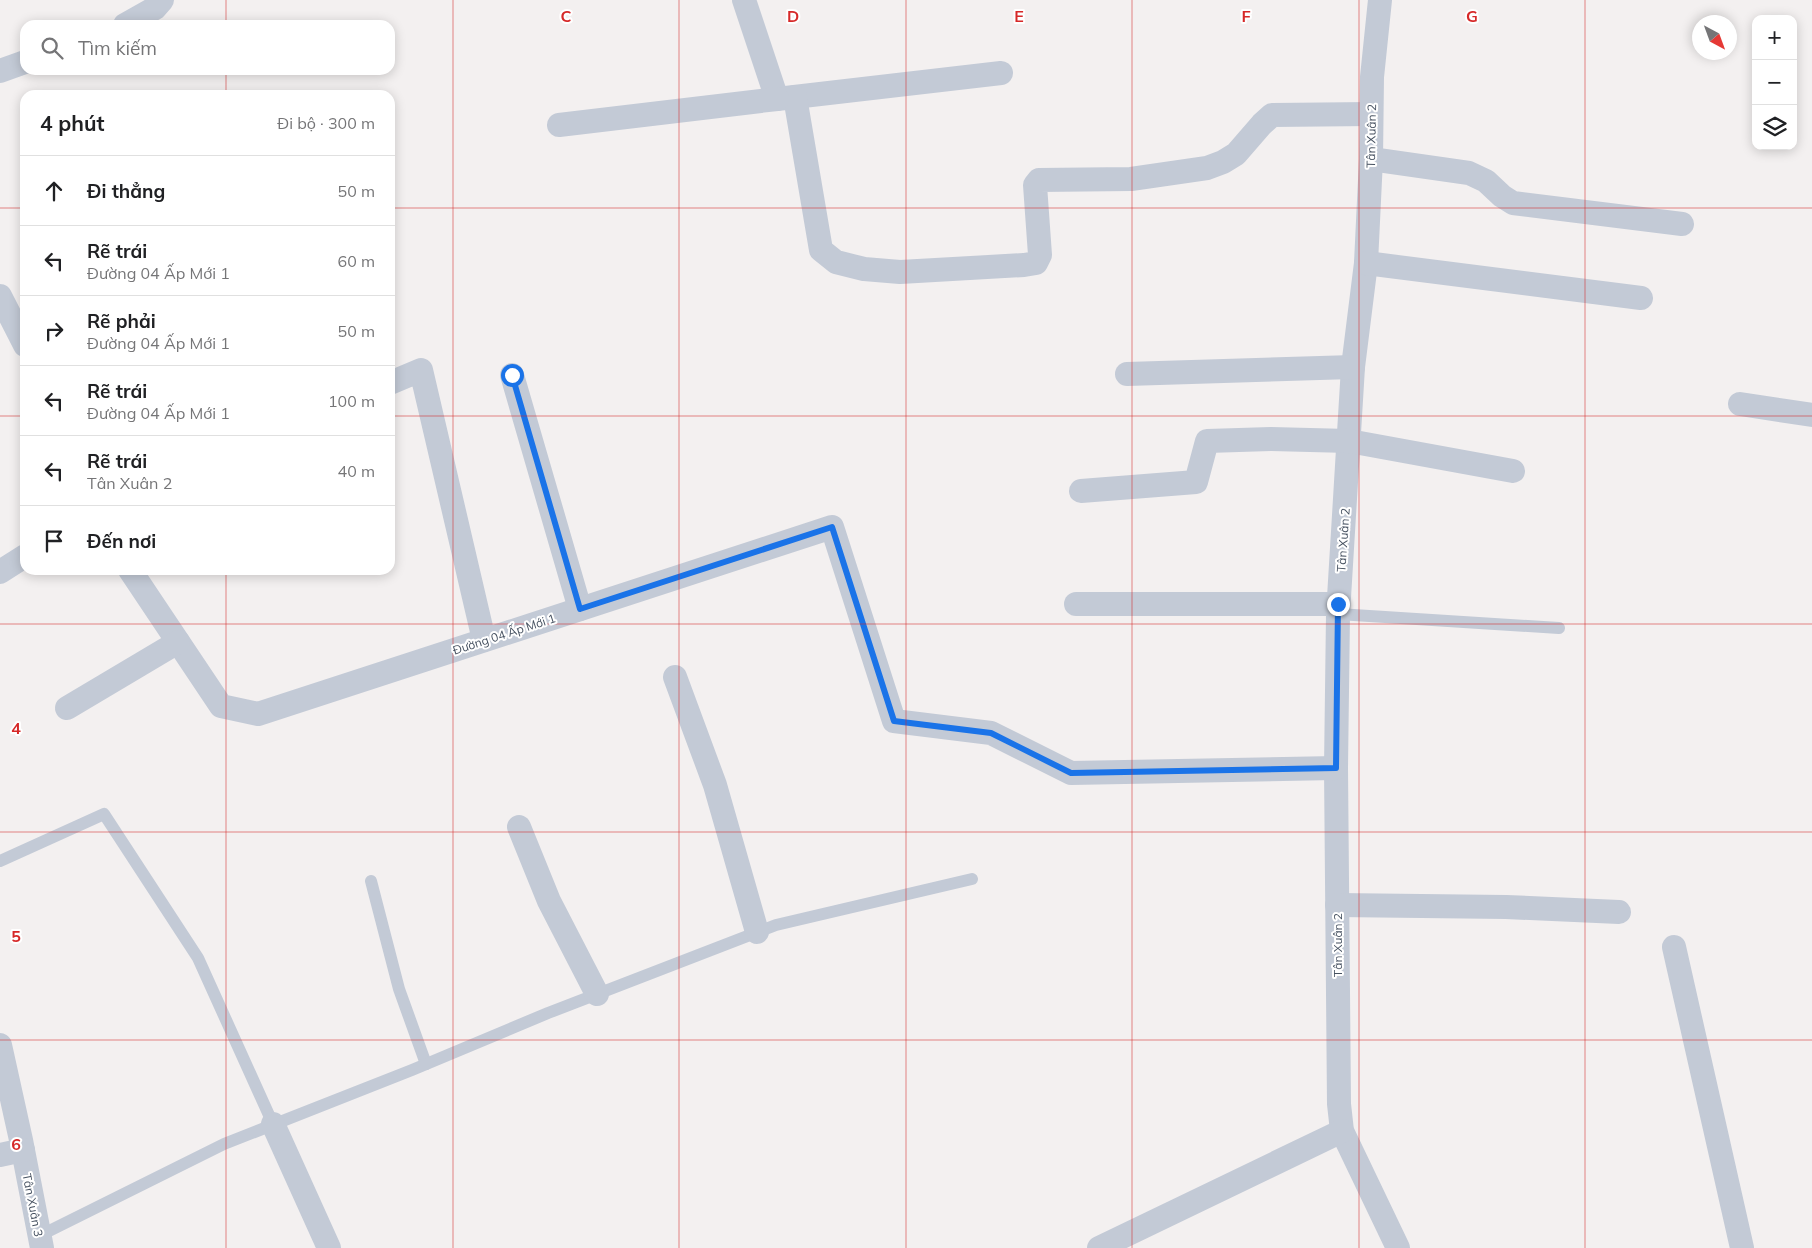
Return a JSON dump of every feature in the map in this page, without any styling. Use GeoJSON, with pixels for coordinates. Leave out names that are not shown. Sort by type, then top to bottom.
{"type":"FeatureCollection","features":[{"type":"Feature","properties":{"kind":"street"},"geometry":{"type":"LineString","coordinates":[[134,20],[155,8],[162,0]]}},
{"type":"Feature","properties":{"kind":"street"},"geometry":{"type":"LineString","coordinates":[[744,0],[786,98],[821,250],[836,262],[864,269],[900,272],[1036,263],[1040,255],[1035,185],[1039,180],[1131,179],[1207,168],[1223,162],[1236,154],[1272,115],[1371,114]]}},
{"type":"Feature","properties":{"kind":"street","name":"Tân Xuân 2"},"geometry":{"type":"LineString","coordinates":[[1380,0],[1372,78],[1371,159],[1366,263],[1353,367],[1338,609],[1336,768],[1339,1104],[1342,1130],[1398,1248]]}},
{"type":"Feature","properties":{"kind":"street"},"geometry":{"type":"LineString","coordinates":[[0,71],[20,64]]}},
{"type":"Feature","properties":{"kind":"street"},"geometry":{"type":"LineString","coordinates":[[559,126],[1001,73]]}},
{"type":"Feature","properties":{"kind":"street"},"geometry":{"type":"LineString","coordinates":[[1371,159],[1469,173],[1486,181],[1502,196],[1513,203],[1682,224]]}},
{"type":"Feature","properties":{"kind":"street"},"geometry":{"type":"LineString","coordinates":[[1366,263],[1641,298]]}},
{"type":"Feature","properties":{"kind":"street"},"geometry":{"type":"LineString","coordinates":[[0,296],[20,335]]}},
{"type":"Feature","properties":{"kind":"street"},"geometry":{"type":"LineString","coordinates":[[1127,374],[1353,367]]}},
{"type":"Feature","properties":{"kind":"street"},"geometry":{"type":"LineString","coordinates":[[395,381],[421,370],[484,640]]}},
{"type":"Feature","properties":{"kind":"street"},"geometry":{"type":"LineString","coordinates":[[512,375],[580,609]]}},
{"type":"Feature","properties":{"kind":"street"},"geometry":{"type":"LineString","coordinates":[[1740,404],[1812,415]]}},
{"type":"Feature","properties":{"kind":"street"},"geometry":{"type":"LineString","coordinates":[[1081,491],[1196,482],[1207,441],[1271,439],[1349,441],[1512,471]]}},
{"type":"Feature","properties":{"kind":"street","name":"Đường 04 Ấp Mới 1"},"geometry":{"type":"LineString","coordinates":[[133,575],[221,706],[258,714],[832,527],[894,721],[991,733],[1071,773],[1336,768]]}},
{"type":"Feature","properties":{"kind":"street"},"geometry":{"type":"LineString","coordinates":[[0,572],[20,559]]}},
{"type":"Feature","properties":{"kind":"street"},"geometry":{"type":"LineString","coordinates":[[1076,604],[1338,609]]}},
{"type":"Feature","properties":{"kind":"street"},"geometry":{"type":"LineString","coordinates":[[68,708],[178,642]]}},
{"type":"Feature","properties":{"kind":"street"},"geometry":{"type":"LineString","coordinates":[[675,677],[715,785],[757,932]]}},
{"type":"Feature","properties":{"kind":"street"},"geometry":{"type":"LineString","coordinates":[[519,827],[549,901],[597,994]]}},
{"type":"Feature","properties":{"kind":"street"},"geometry":{"type":"LineString","coordinates":[[1337,905],[1506,907],[1619,912]]}},
{"type":"Feature","properties":{"kind":"street"},"geometry":{"type":"LineString","coordinates":[[1674,947],[1742,1248]]}},
{"type":"Feature","properties":{"kind":"street","name":"Tân Xuân 3"},"geometry":{"type":"LineString","coordinates":[[0,1045],[23,1150],[40,1242]]}},
{"type":"Feature","properties":{"kind":"street"},"geometry":{"type":"LineString","coordinates":[[273,1124],[328,1248]]}},
{"type":"Feature","properties":{"kind":"street"},"geometry":{"type":"LineString","coordinates":[[1099,1248],[1342,1130]]}},
{"type":"Feature","properties":{"kind":"street"},"geometry":{"type":"LineString","coordinates":[[0,1155],[23,1150]]}},
{"type":"Feature","properties":{"kind":"lane"},"geometry":{"type":"LineString","coordinates":[[1338,609],[1559,628]]}},
{"type":"Feature","properties":{"kind":"lane"},"geometry":{"type":"LineString","coordinates":[[0,861],[104,814],[198,958],[273,1124]]}},
{"type":"Feature","properties":{"kind":"lane"},"geometry":{"type":"LineString","coordinates":[[40,1242],[224,1144],[426,1064],[548,1013],[776,925],[972,879]]}},
{"type":"Feature","properties":{"kind":"lane"},"geometry":{"type":"LineString","coordinates":[[371,880],[399,989],[426,1064]]}},
{"type":"Feature","properties":{"kind":"route"},"geometry":{"type":"LineString","coordinates":[[512,375],[580,609],[832,527],[894,721],[991,733],[1071,773],[1336,768],[1338,604]]}}]}
